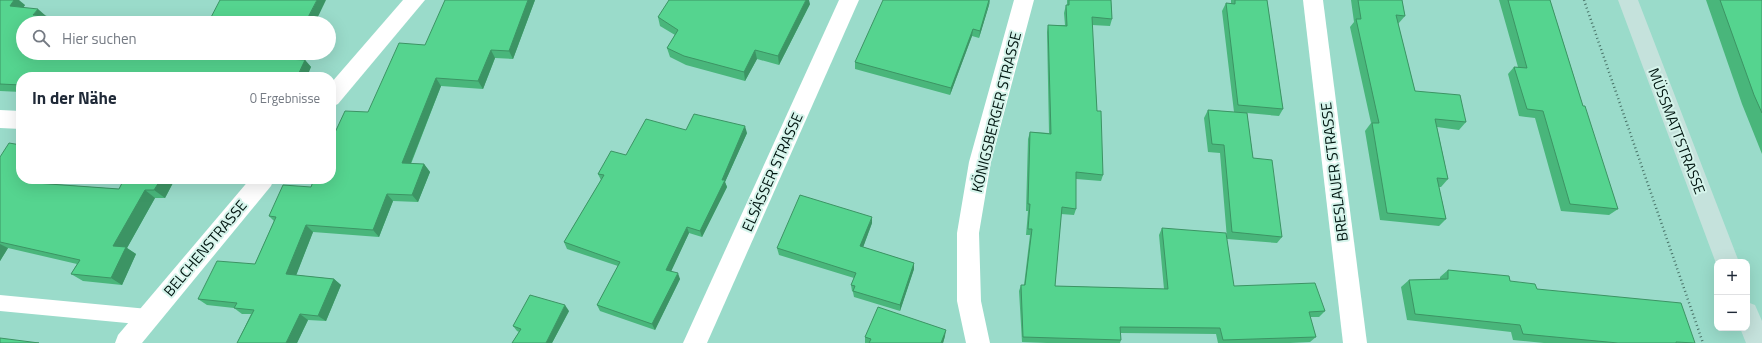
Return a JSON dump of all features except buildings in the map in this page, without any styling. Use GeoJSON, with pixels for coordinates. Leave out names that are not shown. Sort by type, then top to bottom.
{"type":"FeatureCollection","features":[{"type":"Feature","properties":{"kind":"street"},"geometry":{"type":"LineString","coordinates":[[336,92],[415,0]]}},
{"type":"Feature","properties":{"kind":"street","name":"ELSÄSSER STRASSE"},"geometry":{"type":"LineString","coordinates":[[695,343],[849,0]]}},
{"type":"Feature","properties":{"kind":"street","name":"KÖNIGSBERGER STRASSE"},"geometry":{"type":"LineString","coordinates":[[978,343],[969,301],[968,233],[980,162],[1024,0]]}},
{"type":"Feature","properties":{"kind":"street","name":"BRESLAUER STRASSE"},"geometry":{"type":"LineString","coordinates":[[1313,0],[1355,343]]}},
{"type":"Feature","properties":{"kind":"street","name":"MÜSSMATTSTRASSE"},"geometry":{"type":"LineString","coordinates":[[1628,0],[1726,259]]}},
{"type":"Feature","properties":{"kind":"street"},"geometry":{"type":"LineString","coordinates":[[0,119],[16,120]]}},
{"type":"Feature","properties":{"kind":"street","name":"BELCHENSTRASSE"},"geometry":{"type":"LineString","coordinates":[[127,343],[259,184]]}},
{"type":"Feature","properties":{"kind":"street"},"geometry":{"type":"LineString","coordinates":[[1750,321],[1758,343]]}},
{"type":"Feature","properties":{"kind":"lane"},"geometry":{"type":"LineString","coordinates":[[0,303],[148,317]]}},
{"type":"Feature","properties":{"kind":"path"},"geometry":{"type":"LineString","coordinates":[[1584,0],[1703,343]]}}]}
